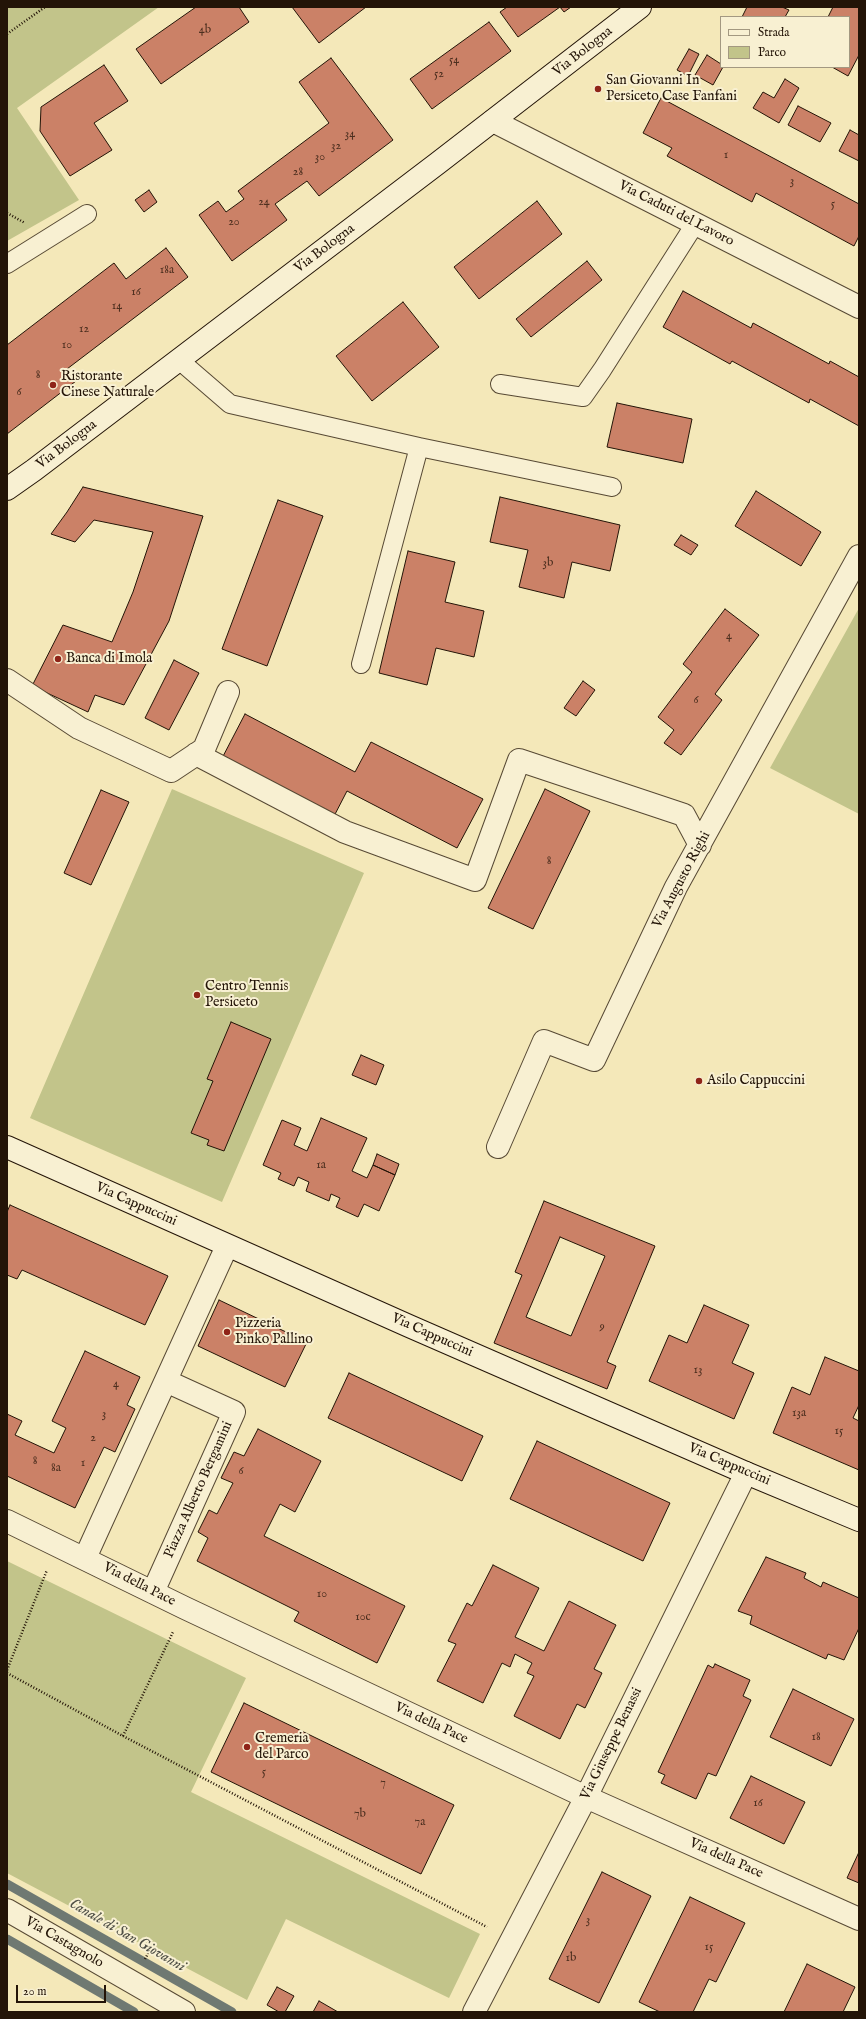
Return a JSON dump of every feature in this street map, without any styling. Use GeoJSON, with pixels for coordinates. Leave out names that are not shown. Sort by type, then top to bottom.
{"type":"FeatureCollection","features":[{"type":"Feature","properties":{"kind":"street","name":"Via Bologna"},"geometry":{"type":"LineString","coordinates":[[8,488],[179,360],[640,7]]}},
{"type":"Feature","properties":{"kind":"street","name":"Via Caduti del Lavoro"},"geometry":{"type":"LineString","coordinates":[[493,121],[859,307]]}},
{"type":"Feature","properties":{"kind":"street","name":"Via Augusto Righi"},"geometry":{"type":"LineString","coordinates":[[498,1147],[544,1041],[594,1060],[676,887],[859,556]]}},
{"type":"Feature","properties":{"kind":"street"},"geometry":{"type":"LineString","coordinates":[[7,680],[79,728],[171,771],[204,749],[228,692]]}},
{"type":"Feature","properties":{"kind":"street"},"geometry":{"type":"LineString","coordinates":[[196,754],[345,832],[475,880],[519,760],[684,815],[700,845]]}},
{"type":"Feature","properties":{"kind":"street","name":"Via Cappuccini"},"geometry":{"type":"LineString","coordinates":[[7,1147],[227,1246],[746,1473],[859,1520]]}},
{"type":"Feature","properties":{"kind":"street"},"geometry":{"type":"LineString","coordinates":[[85,1558],[227,1246]]}},
{"type":"Feature","properties":{"kind":"street","name":"Piazza Alberto Bergamini"},"geometry":{"type":"LineString","coordinates":[[153,1592],[234,1412],[166,1381]]}},
{"type":"Feature","properties":{"kind":"street","name":"Via Giuseppe Benassi"},"geometry":{"type":"LineString","coordinates":[[474,2012],[586,1796],[746,1473]]}},
{"type":"Feature","properties":{"kind":"street","name":"Via della Pace"},"geometry":{"type":"LineString","coordinates":[[7,1521],[57,1544],[185,1608],[586,1796],[859,1919]]}},
{"type":"Feature","properties":{"kind":"street","name":"Via Castagnolo"},"geometry":{"type":"LineString","coordinates":[[7,1910],[184,2012]]}},
{"type":"Feature","properties":{"kind":"lane"},"geometry":{"type":"LineString","coordinates":[[7,264],[87,214]]}},
{"type":"Feature","properties":{"kind":"lane"},"geometry":{"type":"LineString","coordinates":[[500,384],[583,397],[602,370],[695,224]]}},
{"type":"Feature","properties":{"kind":"lane"},"geometry":{"type":"LineString","coordinates":[[179,360],[230,404],[419,447],[612,487]]}},
{"type":"Feature","properties":{"kind":"lane"},"geometry":{"type":"LineString","coordinates":[[361,664],[419,447]]}},
{"type":"Feature","properties":{"kind":"path"},"geometry":{"type":"LineString","coordinates":[[7,34],[46,7]]}},
{"type":"Feature","properties":{"kind":"path"},"geometry":{"type":"LineString","coordinates":[[7,1670],[57,1544]]}},
{"type":"Feature","properties":{"kind":"path"},"geometry":{"type":"LineString","coordinates":[[123,1736],[185,1608]]}},
{"type":"Feature","properties":{"kind":"path"},"geometry":{"type":"LineString","coordinates":[[7,1673],[123,1736],[512,1940]]}},
{"type":"Feature","properties":{"kind":"green space"},"geometry":{"type":"Polygon","coordinates":[[[7,7],[159,7],[17,108],[79,200],[7,241],[7,7]]]}},
{"type":"Feature","properties":{"kind":"green space"},"geometry":{"type":"Polygon","coordinates":[[[859,608],[859,814],[770,768],[859,608]]]}},
{"type":"Feature","properties":{"kind":"green space","name":"Centro Tennis Persiceto"},"geometry":{"type":"Polygon","coordinates":[[[172,789],[364,873],[222,1202],[30,1118],[172,789]]]}},
{"type":"Feature","properties":{"kind":"green space"},"geometry":{"type":"Polygon","coordinates":[[[7,1561],[246,1678],[191,1792],[480,1934],[449,1998],[286,1919],[247,2000],[7,1873],[7,1561]]]}},
{"type":"Feature","properties":{"kind":"building"},"geometry":{"type":"Polygon","coordinates":[[[196,7],[239,7],[249,22],[161,84],[136,49],[196,7]]]}},
{"type":"Feature","properties":{"kind":"building"},"geometry":{"type":"Polygon","coordinates":[[[292,7],[366,7],[319,43],[292,7]]]}},
{"type":"Feature","properties":{"kind":"building"},"geometry":{"type":"Polygon","coordinates":[[[507,7],[560,7],[518,37],[500,12],[507,7]]]}},
{"type":"Feature","properties":{"kind":"building"},"geometry":{"type":"Polygon","coordinates":[[[560,7],[571,7],[564,12],[560,7]]]}},
{"type":"Feature","properties":{"kind":"building"},"geometry":{"type":"Polygon","coordinates":[[[747,7],[782,7],[789,10],[786,16],[742,16],[747,7]]]}},
{"type":"Feature","properties":{"kind":"building"},"geometry":{"type":"Polygon","coordinates":[[[833,7],[859,7],[859,55],[848,76],[834,68],[850,68],[850,16],[828,16],[833,7]]]}},
{"type":"Feature","properties":{"kind":"building"},"geometry":{"type":"Polygon","coordinates":[[[489,22],[511,51],[432,109],[410,79],[489,22]]]}},
{"type":"Feature","properties":{"kind":"building"},"geometry":{"type":"Polygon","coordinates":[[[689,49],[699,54],[688,76],[677,70],[689,49]]]}},
{"type":"Feature","properties":{"kind":"building"},"geometry":{"type":"Polygon","coordinates":[[[707,55],[720,63],[720,68],[722,68],[713,85],[695,75],[707,55]]]}},
{"type":"Feature","properties":{"kind":"building"},"geometry":{"type":"Polygon","coordinates":[[[331,58],[393,140],[319,196],[307,181],[275,204],[287,220],[232,261],[199,215],[218,201],[226,212],[244,199],[238,191],[329,123],[299,82],[331,58]]]}},
{"type":"Feature","properties":{"kind":"building"},"geometry":{"type":"Polygon","coordinates":[[[104,65],[128,101],[94,123],[112,150],[70,176],[40,131],[41,107],[104,65]]]}},
{"type":"Feature","properties":{"kind":"building"},"geometry":{"type":"Polygon","coordinates":[[[785,79],[799,88],[779,123],[753,108],[763,92],[774,98],[785,79]]]}},
{"type":"Feature","properties":{"kind":"building"},"geometry":{"type":"Polygon","coordinates":[[[661,98],[859,204],[859,236],[854,246],[756,193],[752,202],[667,156],[672,148],[643,133],[661,98]]]}},
{"type":"Feature","properties":{"kind":"building"},"geometry":{"type":"Polygon","coordinates":[[[798,106],[831,123],[820,142],[788,125],[798,106]]]}},
{"type":"Feature","properties":{"kind":"building"},"geometry":{"type":"Polygon","coordinates":[[[850,130],[859,135],[859,161],[839,151],[850,130]]]}},
{"type":"Feature","properties":{"kind":"building"},"geometry":{"type":"Polygon","coordinates":[[[149,190],[157,202],[144,212],[135,200],[149,190]]]}},
{"type":"Feature","properties":{"kind":"building"},"geometry":{"type":"Polygon","coordinates":[[[537,201],[562,234],[479,299],[454,267],[537,201]]]}},
{"type":"Feature","properties":{"kind":"building"},"geometry":{"type":"Polygon","coordinates":[[[166,248],[188,277],[67,369],[76,381],[7,434],[7,345],[114,263],[126,279],[166,248]]]}},
{"type":"Feature","properties":{"kind":"building"},"geometry":{"type":"Polygon","coordinates":[[[587,261],[602,280],[531,337],[516,319],[587,261]]]}},
{"type":"Feature","properties":{"kind":"building"},"geometry":{"type":"Polygon","coordinates":[[[683,291],[751,328],[753,323],[829,364],[830,361],[859,377],[859,426],[810,399],[809,403],[732,361],[730,364],[663,327],[683,291]]]}},
{"type":"Feature","properties":{"kind":"building"},"geometry":{"type":"Polygon","coordinates":[[[403,302],[439,347],[372,401],[336,356],[403,302]]]}},
{"type":"Feature","properties":{"kind":"building"},"geometry":{"type":"Polygon","coordinates":[[[617,403],[692,419],[683,463],[607,447],[617,403]]]}},
{"type":"Feature","properties":{"kind":"building"},"geometry":{"type":"Polygon","coordinates":[[[83,487],[203,516],[169,621],[124,705],[95,695],[88,712],[32,686],[63,625],[112,642],[133,592],[153,532],[94,520],[75,542],[51,534],[83,487]]]}},
{"type":"Feature","properties":{"kind":"building"},"geometry":{"type":"Polygon","coordinates":[[[756,491],[821,532],[801,566],[735,526],[756,491]]]}},
{"type":"Feature","properties":{"kind":"building"},"geometry":{"type":"Polygon","coordinates":[[[500,497],[620,525],[610,571],[572,562],[564,598],[519,587],[528,550],[490,542],[500,497]]]}},
{"type":"Feature","properties":{"kind":"building"},"geometry":{"type":"Polygon","coordinates":[[[278,500],[323,516],[267,666],[222,649],[278,500]]]}},
{"type":"Feature","properties":{"kind":"building"},"geometry":{"type":"Polygon","coordinates":[[[681,535],[698,545],[691,555],[674,545],[681,535]]]}},
{"type":"Feature","properties":{"kind":"building"},"geometry":{"type":"Polygon","coordinates":[[[408,551],[455,562],[445,602],[484,611],[474,657],[436,648],[427,685],[379,673],[408,551]]]}},
{"type":"Feature","properties":{"kind":"building"},"geometry":{"type":"Polygon","coordinates":[[[725,609],[759,635],[715,694],[722,700],[681,755],[664,743],[674,730],[658,717],[692,672],[683,664],[725,609]]]}},
{"type":"Feature","properties":{"kind":"building"},"geometry":{"type":"Polygon","coordinates":[[[174,660],[199,673],[169,730],[145,718],[174,660]]]}},
{"type":"Feature","properties":{"kind":"building"},"geometry":{"type":"Polygon","coordinates":[[[583,681],[595,690],[576,716],[564,708],[583,681]]]}},
{"type":"Feature","properties":{"kind":"building"},"geometry":{"type":"Polygon","coordinates":[[[245,714],[355,772],[371,742],[483,799],[457,848],[347,791],[331,822],[219,764],[245,714]]]}},
{"type":"Feature","properties":{"kind":"building"},"geometry":{"type":"Polygon","coordinates":[[[545,789],[590,811],[533,929],[488,908],[545,789]]]}},
{"type":"Feature","properties":{"kind":"building"},"geometry":{"type":"Polygon","coordinates":[[[101,790],[129,802],[91,885],[64,873],[101,790]]]}},
{"type":"Feature","properties":{"kind":"building"},"geometry":{"type":"Polygon","coordinates":[[[231,1022],[271,1039],[224,1151],[207,1145],[209,1140],[191,1133],[213,1081],[207,1079],[231,1022]]]}},
{"type":"Feature","properties":{"kind":"building"},"geometry":{"type":"Polygon","coordinates":[[[361,1055],[384,1065],[376,1085],[352,1075],[361,1055]]]}},
{"type":"Feature","properties":{"kind":"building"},"geometry":{"type":"Polygon","coordinates":[[[321,1118],[367,1138],[352,1171],[367,1178],[373,1165],[395,1175],[379,1211],[364,1204],[358,1217],[336,1207],[340,1198],[331,1194],[329,1201],[306,1191],[309,1182],[298,1177],[294,1186],[278,1179],[281,1173],[263,1165],[282,1120],[301,1128],[294,1145],[307,1151],[321,1118]]]}},
{"type":"Feature","properties":{"kind":"building"},"geometry":{"type":"Polygon","coordinates":[[[377,1154],[399,1164],[395,1175],[373,1165],[377,1154]]]}},
{"type":"Feature","properties":{"kind":"building"},"geometry":{"type":"Polygon","coordinates":[[[544,1201],[655,1246],[607,1362],[616,1366],[607,1389],[494,1343],[522,1275],[515,1272],[544,1201]],[[560,1237],[526,1317],[571,1336],[605,1256],[560,1237]]]}},
{"type":"Feature","properties":{"kind":"building"},"geometry":{"type":"Polygon","coordinates":[[[10,1205],[168,1276],[145,1325],[22,1270],[17,1279],[7,1275],[7,1212],[10,1205]]]}},
{"type":"Feature","properties":{"kind":"building"},"geometry":{"type":"Polygon","coordinates":[[[219,1300],[307,1342],[285,1387],[198,1346],[219,1300]]]}},
{"type":"Feature","properties":{"kind":"building"},"geometry":{"type":"Polygon","coordinates":[[[704,1305],[749,1325],[732,1363],[754,1373],[734,1419],[649,1381],[669,1335],[687,1343],[704,1305]]]}},
{"type":"Feature","properties":{"kind":"building"},"geometry":{"type":"Polygon","coordinates":[[[85,1351],[140,1377],[127,1405],[135,1409],[115,1452],[104,1447],[75,1508],[7,1476],[7,1414],[22,1421],[15,1435],[54,1453],[66,1428],[52,1421],[85,1351]]]}},
{"type":"Feature","properties":{"kind":"building"},"geometry":{"type":"Polygon","coordinates":[[[825,1357],[859,1371],[859,1405],[853,1418],[859,1421],[859,1470],[773,1433],[792,1387],[810,1395],[825,1357]]]}},
{"type":"Feature","properties":{"kind":"building"},"geometry":{"type":"Polygon","coordinates":[[[349,1373],[483,1436],[462,1481],[328,1418],[349,1373]]]}},
{"type":"Feature","properties":{"kind":"building"},"geometry":{"type":"Polygon","coordinates":[[[258,1429],[321,1461],[295,1512],[280,1504],[264,1536],[405,1606],[377,1663],[294,1621],[299,1612],[197,1561],[208,1538],[198,1532],[209,1510],[217,1514],[233,1483],[221,1478],[234,1452],[244,1456],[258,1429]]]}},
{"type":"Feature","properties":{"kind":"building"},"geometry":{"type":"Polygon","coordinates":[[[537,1441],[670,1503],[643,1561],[510,1499],[537,1441]]]}},
{"type":"Feature","properties":{"kind":"building"},"geometry":{"type":"Polygon","coordinates":[[[766,1557],[806,1573],[804,1578],[821,1587],[823,1582],[859,1598],[859,1628],[844,1660],[828,1654],[826,1659],[750,1624],[752,1616],[738,1611],[766,1557]]]}},
{"type":"Feature","properties":{"kind":"building"},"geometry":{"type":"Polygon","coordinates":[[[493,1565],[539,1588],[515,1637],[544,1651],[569,1601],[616,1625],[594,1669],[602,1673],[585,1708],[577,1704],[560,1739],[514,1716],[534,1676],[527,1673],[532,1663],[515,1654],[510,1667],[502,1663],[483,1703],[437,1681],[456,1644],[448,1641],[467,1603],[472,1606],[493,1565]]]}},
{"type":"Feature","properties":{"kind":"building"},"geometry":{"type":"Polygon","coordinates":[[[715,1664],[750,1680],[743,1696],[751,1700],[716,1776],[708,1773],[696,1799],[661,1783],[665,1775],[658,1772],[708,1665],[713,1668],[715,1664]]]}},
{"type":"Feature","properties":{"kind":"building"},"geometry":{"type":"Polygon","coordinates":[[[793,1689],[854,1719],[831,1766],[770,1737],[793,1689]]]}},
{"type":"Feature","properties":{"kind":"building"},"geometry":{"type":"Polygon","coordinates":[[[244,1703],[454,1805],[421,1874],[211,1772],[244,1703]]]}},
{"type":"Feature","properties":{"kind":"building"},"geometry":{"type":"Polygon","coordinates":[[[751,1776],[805,1802],[784,1844],[730,1818],[751,1776]]]}},
{"type":"Feature","properties":{"kind":"building"},"geometry":{"type":"Polygon","coordinates":[[[859,1852],[859,1883],[847,1878],[859,1852]]]}},
{"type":"Feature","properties":{"kind":"building"},"geometry":{"type":"Polygon","coordinates":[[[602,1872],[651,1896],[599,2003],[549,1979],[602,1872]]]}},
{"type":"Feature","properties":{"kind":"building"},"geometry":{"type":"Polygon","coordinates":[[[690,1897],[745,1923],[716,1982],[709,1979],[693,2012],[660,2012],[639,2002],[690,1897]]]}},
{"type":"Feature","properties":{"kind":"building"},"geometry":{"type":"Polygon","coordinates":[[[807,1964],[855,1987],[843,2012],[784,2012],[807,1964]]]}},
{"type":"Feature","properties":{"kind":"building"},"geometry":{"type":"Polygon","coordinates":[[[277,1987],[294,1996],[285,2012],[279,2012],[267,2005],[277,1987]]]}},
{"type":"Feature","properties":{"kind":"building"},"geometry":{"type":"Polygon","coordinates":[[[319,2001],[338,2012],[313,2012],[319,2001]]]}},
{"type":"Feature","properties":{"kind":"waterway","name":"Canale di San Giovanni"},"geometry":{"type":"LineString","coordinates":[[7,1884],[232,2012]]}},
{"type":"Feature","properties":{"kind":"waterway"},"geometry":{"type":"LineString","coordinates":[[7,1939],[134,2012]]}},
{"type":"Feature","properties":{"kind":"place","name":"San Giovanni In Persiceto Case Fanfani"},"geometry":{"type":"Point","coordinates":[598,89]}},
{"type":"Feature","properties":{"kind":"place","name":"Ristorante Cinese Naturale"},"geometry":{"type":"Point","coordinates":[53,385]}},
{"type":"Feature","properties":{"kind":"place","name":"Banca di Imola"},"geometry":{"type":"Point","coordinates":[58,659]}},
{"type":"Feature","properties":{"kind":"place","name":"Centro Tennis Persiceto"},"geometry":{"type":"Point","coordinates":[197,995]}},
{"type":"Feature","properties":{"kind":"place","name":"Asilo Cappuccini"},"geometry":{"type":"Point","coordinates":[699,1081]}},
{"type":"Feature","properties":{"kind":"place","name":"Pizzeria Pinko Pallino"},"geometry":{"type":"Point","coordinates":[227,1332]}},
{"type":"Feature","properties":{"kind":"place","name":"Cremeria del Parco"},"geometry":{"type":"Point","coordinates":[247,1747]}}]}
